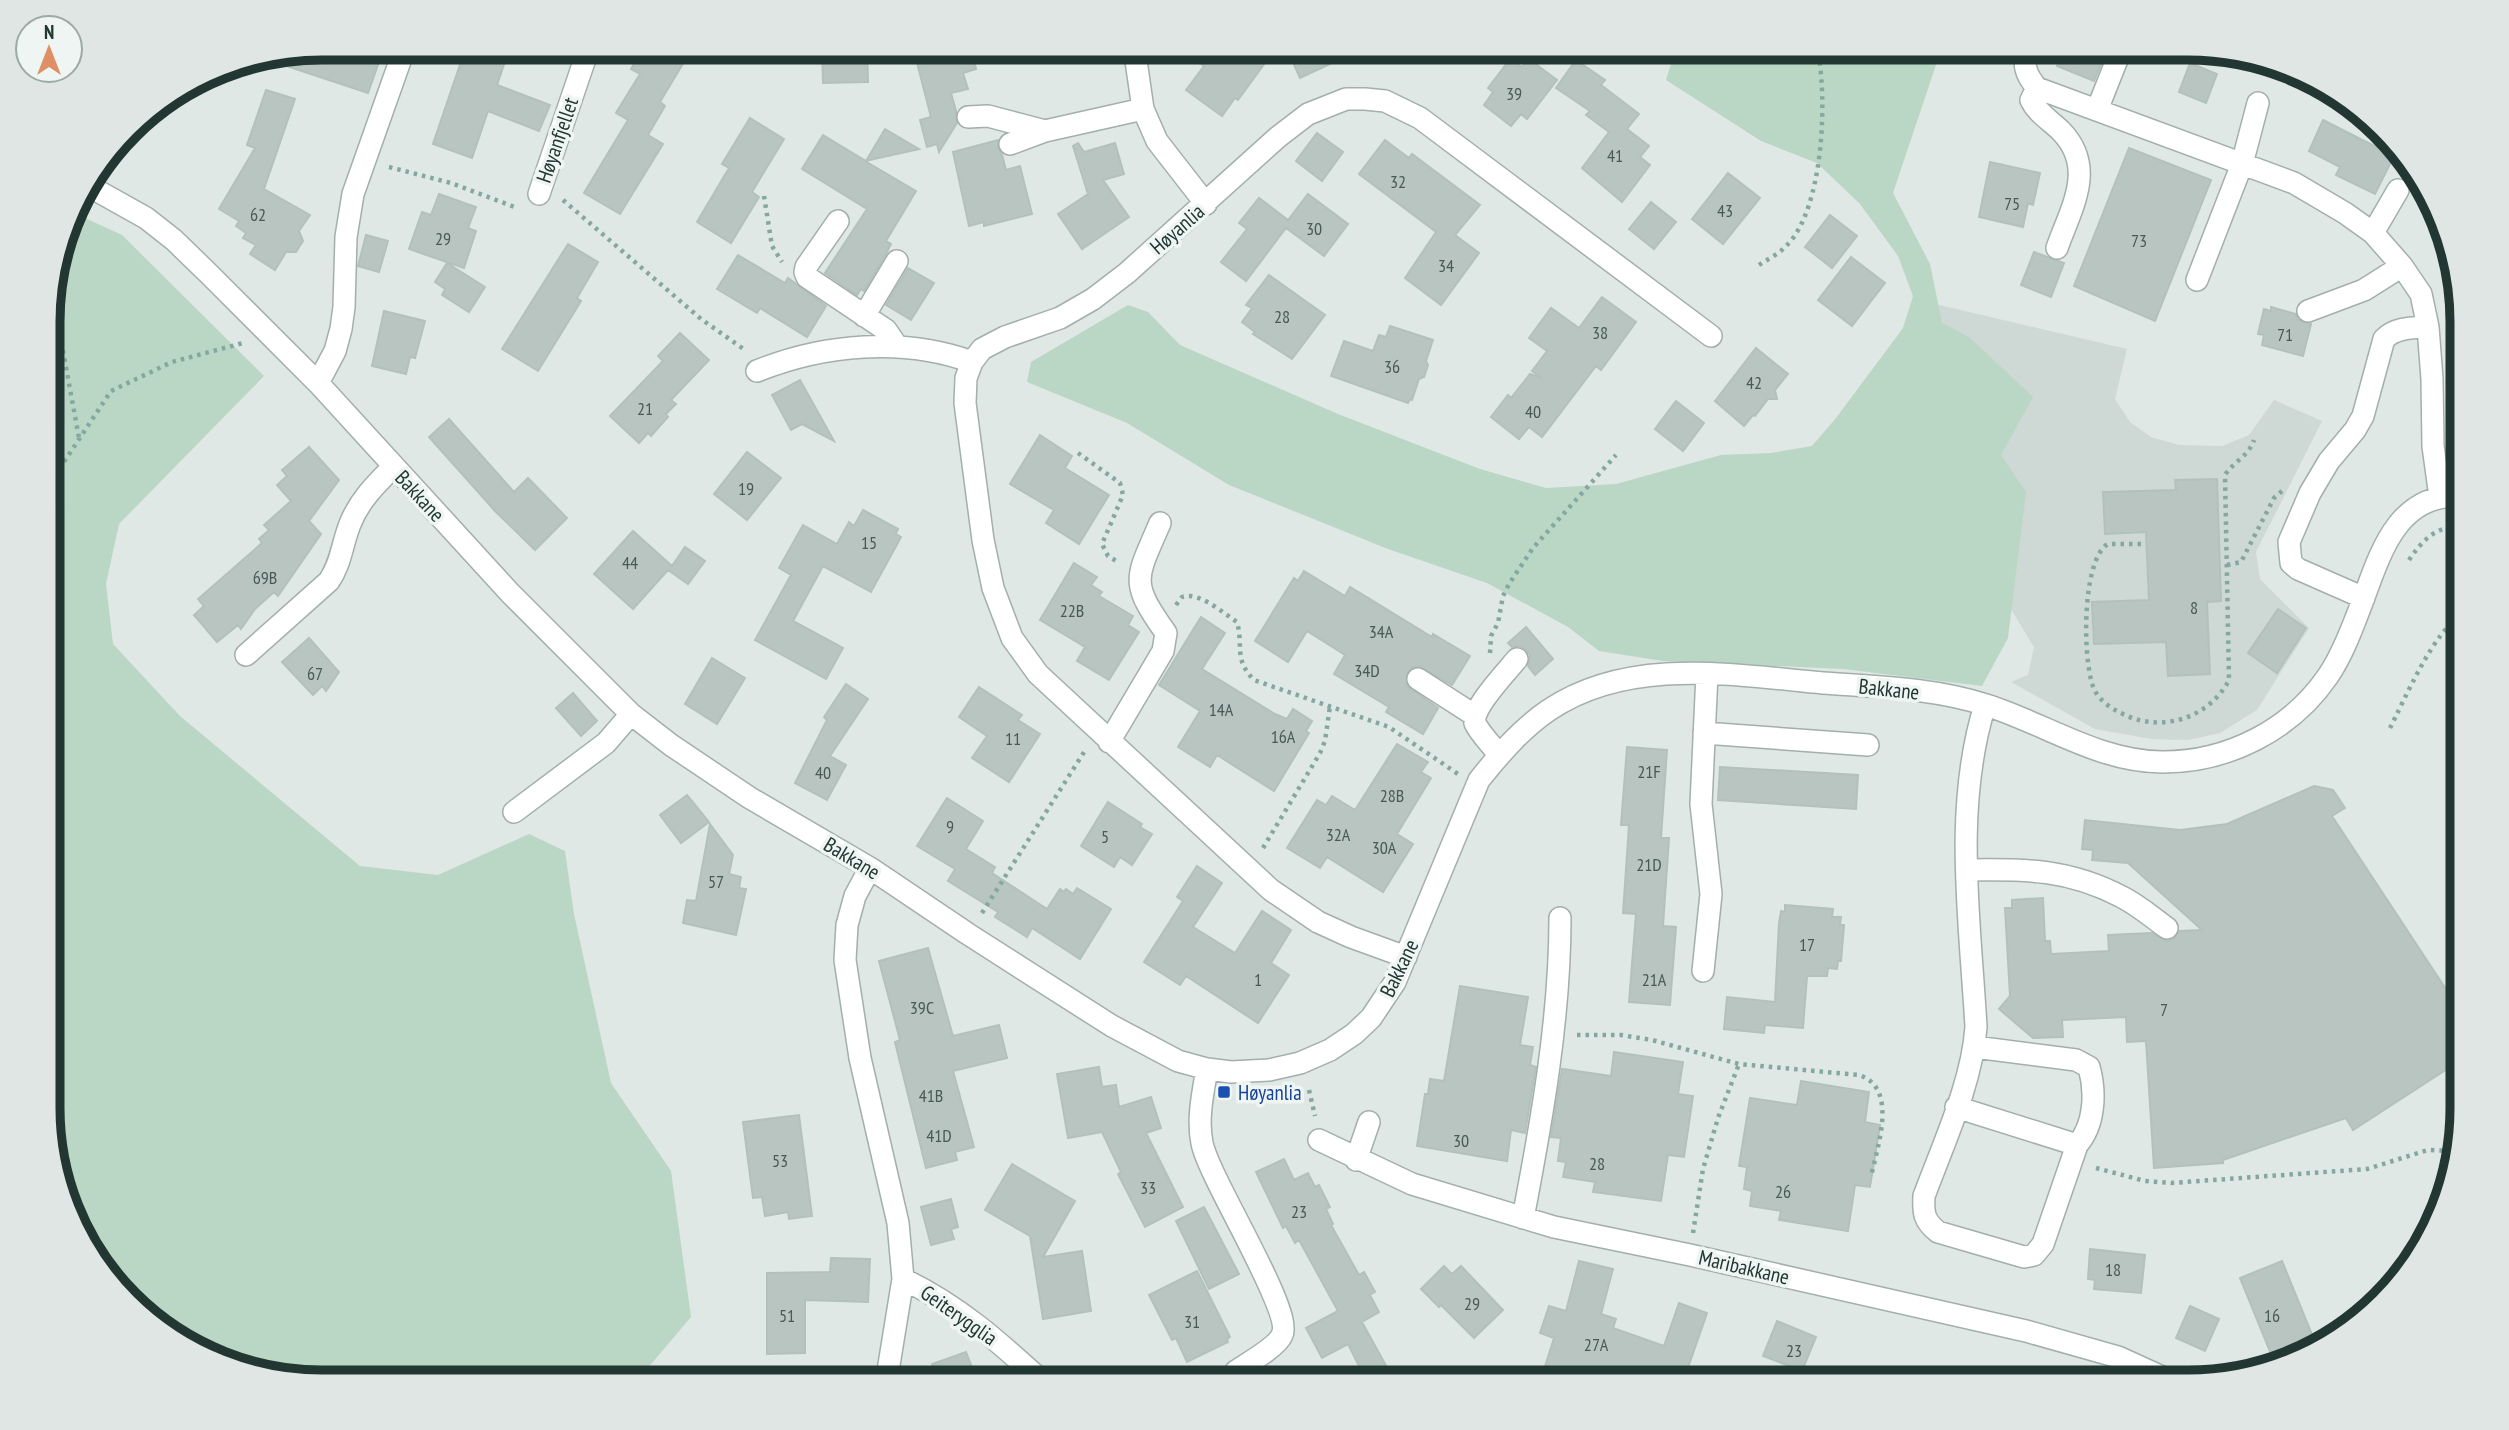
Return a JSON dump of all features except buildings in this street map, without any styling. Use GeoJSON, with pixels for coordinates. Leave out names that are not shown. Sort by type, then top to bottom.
{"type":"FeatureCollection","features":[{"type":"Feature","properties":{"kind":"street"},"geometry":{"type":"LineString","coordinates":[[318,383],[335,351],[341,329],[348,218],[353,194],[401,60]]}},
{"type":"Feature","properties":{"kind":"street","name":"Høyanfjellet"},"geometry":{"type":"LineString","coordinates":[[541,188],[585,60]]}},
{"type":"Feature","properties":{"kind":"street"},"geometry":{"type":"LineString","coordinates":[[1135,60],[1143,109],[1157,141],[1206,204]]}},
{"type":"Feature","properties":{"kind":"street"},"geometry":{"type":"LineString","coordinates":[[2025,60],[2027,76],[2037,88],[2294,184],[2345,212],[2373,233],[2402,266],[2421,294],[2428,327],[2433,446],[2440,497]]}},
{"type":"Feature","properties":{"kind":"street"},"geometry":{"type":"LineString","coordinates":[[2097,110],[2117,60]]}},
{"type":"Feature","properties":{"kind":"street"},"geometry":{"type":"LineString","coordinates":[[2037,88],[2031,100],[2034,107],[2063,133],[2077,152],[2081,168],[2080,182],[2057,248]]}},
{"type":"Feature","properties":{"kind":"street","name":"Høyanlia"},"geometry":{"type":"LineString","coordinates":[[972,362],[982,349],[1005,337],[1060,318],[1093,299],[1206,204],[1278,137],[1308,114],[1346,99],[1385,101],[1420,118],[1711,336]]}},
{"type":"Feature","properties":{"kind":"street"},"geometry":{"type":"LineString","coordinates":[[2197,280],[2242,164],[2258,103]]}},
{"type":"Feature","properties":{"kind":"street"},"geometry":{"type":"LineString","coordinates":[[1010,144],[1045,131],[1143,109]]}},
{"type":"Feature","properties":{"kind":"street"},"geometry":{"type":"LineString","coordinates":[[968,117],[988,116],[1045,131]]}},
{"type":"Feature","properties":{"kind":"street","name":"Bakkane"},"geometry":{"type":"LineString","coordinates":[[96,190],[146,218],[174,240],[318,383],[553,638],[631,714],[716,776],[870,868],[1112,1026],[1178,1061],[1207,1069],[1231,1072],[1269,1070],[1300,1063],[1330,1050],[1354,1034],[1371,1018],[1395,982],[1479,780],[1524,729],[1550,709],[1588,691],[1636,677],[1707,674],[1900,689],[1944,695],[1985,705],[2090,747],[2129,759],[2162,762],[2216,755],[2242,747],[2266,734],[2289,718],[2310,698],[2340,655],[2384,546],[2395,528],[2424,502],[2450,497]]}},
{"type":"Feature","properties":{"kind":"street"},"geometry":{"type":"LineString","coordinates":[[2373,233],[2398,190]]}},
{"type":"Feature","properties":{"kind":"street"},"geometry":{"type":"LineString","coordinates":[[838,221],[804,272],[807,278],[886,330],[897,346]]}},
{"type":"Feature","properties":{"kind":"street"},"geometry":{"type":"LineString","coordinates":[[864,316],[897,261]]}},
{"type":"Feature","properties":{"kind":"street"},"geometry":{"type":"LineString","coordinates":[[2308,312],[2364,290],[2402,266]]}},
{"type":"Feature","properties":{"kind":"street"},"geometry":{"type":"LineString","coordinates":[[2364,598],[2298,569],[2291,563],[2289,542],[2309,494],[2329,460],[2363,416],[2384,339],[2400,329],[2428,327]]}},
{"type":"Feature","properties":{"kind":"street"},"geometry":{"type":"LineString","coordinates":[[763,369],[807,354],[897,346],[938,351],[972,362],[966,378],[965,403],[983,540],[993,588],[1012,638],[1038,674],[1271,890],[1318,922],[1350,937],[1406,957]]}},
{"type":"Feature","properties":{"kind":"street"},"geometry":{"type":"LineString","coordinates":[[246,655],[329,581],[336,570],[349,526],[360,504],[393,467]]}},
{"type":"Feature","properties":{"kind":"street"},"geometry":{"type":"LineString","coordinates":[[1104,737],[1163,651],[1166,633],[1141,593],[1139,579],[1160,523]]}},
{"type":"Feature","properties":{"kind":"street"},"geometry":{"type":"LineString","coordinates":[[1499,755],[1475,723],[1474,715],[1511,667]]}},
{"type":"Feature","properties":{"kind":"street"},"geometry":{"type":"LineString","coordinates":[[1703,971],[1711,894],[1701,804],[1707,674]]}},
{"type":"Feature","properties":{"kind":"street"},"geometry":{"type":"LineString","coordinates":[[1418,679],[1474,715]]}},
{"type":"Feature","properties":{"kind":"street"},"geometry":{"type":"LineString","coordinates":[[1975,1048],[2076,1060],[2089,1067],[2093,1106],[2086,1135],[2074,1153],[2043,1244],[2034,1255],[2024,1257],[1938,1233],[1927,1223],[1923,1212],[1924,1196],[1970,1070],[1975,1048],[1966,835],[1970,777],[1977,731],[1985,705]]}},
{"type":"Feature","properties":{"kind":"street"},"geometry":{"type":"LineString","coordinates":[[514,812],[606,743],[631,714]]}},
{"type":"Feature","properties":{"kind":"street"},"geometry":{"type":"LineString","coordinates":[[1704,733],[1868,745]]}},
{"type":"Feature","properties":{"kind":"street"},"geometry":{"type":"LineString","coordinates":[[870,868],[852,906],[845,960],[860,1058],[898,1223],[903,1279],[888,1370]]}},
{"type":"Feature","properties":{"kind":"street"},"geometry":{"type":"LineString","coordinates":[[1968,870],[2031,869],[2066,875],[2124,897],[2167,928]]}},
{"type":"Feature","properties":{"kind":"street"},"geometry":{"type":"LineString","coordinates":[[1523,1218],[1538,1137],[1552,1035],[1560,960],[1560,918]]}},
{"type":"Feature","properties":{"kind":"street"},"geometry":{"type":"LineString","coordinates":[[1207,1069],[1202,1100],[1202,1144],[1215,1176],[1278,1302],[1284,1327],[1282,1335],[1270,1347],[1237,1370]]}},
{"type":"Feature","properties":{"kind":"street"},"geometry":{"type":"LineString","coordinates":[[1956,1107],[2074,1153]]}},
{"type":"Feature","properties":{"kind":"street"},"geometry":{"type":"LineString","coordinates":[[1356,1160],[1369,1122]]}},
{"type":"Feature","properties":{"kind":"street","name":"Maribakkane"},"geometry":{"type":"LineString","coordinates":[[1319,1140],[1356,1160],[1412,1184],[1523,1218],[2072,1343],[2118,1357],[2147,1370]]}},
{"type":"Feature","properties":{"kind":"street","name":"Geiterygglia"},"geometry":{"type":"LineString","coordinates":[[903,1279],[937,1296],[989,1333],[1031,1370]]}},
{"type":"Feature","properties":{"kind":"path"},"geometry":{"type":"LineString","coordinates":[[1759,265],[1786,246],[1800,227],[1815,183],[1824,114],[1820,60]]}},
{"type":"Feature","properties":{"kind":"path"},"geometry":{"type":"LineString","coordinates":[[366,160],[451,183],[528,212]]}},
{"type":"Feature","properties":{"kind":"path"},"geometry":{"type":"LineString","coordinates":[[541,188],[763,369]]}},
{"type":"Feature","properties":{"kind":"path"},"geometry":{"type":"LineString","coordinates":[[764,196],[772,246],[780,260],[807,278]]}},
{"type":"Feature","properties":{"kind":"path"},"geometry":{"type":"LineString","coordinates":[[60,468],[111,391],[172,362],[271,336]]}},
{"type":"Feature","properties":{"kind":"path"},"geometry":{"type":"LineString","coordinates":[[60,338],[79,439]]}},
{"type":"Feature","properties":{"kind":"path"},"geometry":{"type":"LineString","coordinates":[[2141,544],[2108,544],[2096,555],[2087,599],[2090,680],[2097,694],[2112,709],[2145,723],[2181,719],[2203,710],[2221,694],[2228,680],[2225,475],[2229,468],[2248,455],[2254,440]]}},
{"type":"Feature","properties":{"kind":"path"},"geometry":{"type":"LineString","coordinates":[[1078,453],[1120,483],[1123,495],[1103,538],[1103,550],[1139,579]]}},
{"type":"Feature","properties":{"kind":"path"},"geometry":{"type":"LineString","coordinates":[[1511,667],[1490,659],[1490,645],[1508,584],[1533,548],[1616,455]]}},
{"type":"Feature","properties":{"kind":"path"},"geometry":{"type":"LineString","coordinates":[[2227,565],[2241,562],[2274,498],[2283,490],[2297,488],[2309,494]]}},
{"type":"Feature","properties":{"kind":"path"},"geometry":{"type":"LineString","coordinates":[[2405,568],[2420,544],[2435,531],[2450,527]]}},
{"type":"Feature","properties":{"kind":"path"},"geometry":{"type":"LineString","coordinates":[[1161,625],[1182,597],[1190,595],[1199,598],[1237,622],[1240,660],[1244,670],[1254,680],[1389,727],[1463,777]]}},
{"type":"Feature","properties":{"kind":"path"},"geometry":{"type":"LineString","coordinates":[[2390,728],[2435,643],[2450,624]]}},
{"type":"Feature","properties":{"kind":"path"},"geometry":{"type":"LineString","coordinates":[[1251,871],[1274,827],[1320,753],[1325,741],[1330,706]]}},
{"type":"Feature","properties":{"kind":"path"},"geometry":{"type":"LineString","coordinates":[[968,934],[1104,737]]}},
{"type":"Feature","properties":{"kind":"path"},"geometry":{"type":"LineString","coordinates":[[1552,1035],[1621,1035],[1652,1040],[1739,1064],[1868,1078],[1877,1085],[1881,1097],[1881,1126],[1871,1177]]}},
{"type":"Feature","properties":{"kind":"path"},"geometry":{"type":"LineString","coordinates":[[1690,1255],[1703,1169],[1718,1118],[1739,1064]]}},
{"type":"Feature","properties":{"kind":"path"},"geometry":{"type":"LineString","coordinates":[[2074,1153],[2145,1181],[2171,1183],[2367,1169],[2428,1150],[2446,1151]]}},
{"type":"Feature","properties":{"kind":"shaded area"},"geometry":{"type":"Polygon","coordinates":[[[1935,304],[2127,349],[2115,399],[2130,422],[2151,437],[2179,445],[2222,446],[2249,435],[2274,400],[2322,421],[2256,552],[2260,579],[2309,628],[2257,710],[2220,733],[2188,740],[2151,739],[2095,729],[2011,682],[2028,675],[2034,647],[1989,573],[1935,304]]]}},
{"type":"Feature","properties":{"kind":"green space"},"geometry":{"type":"Polygon","coordinates":[[[1672,60],[1938,60],[1893,193],[1930,264],[1942,323],[1969,337],[2033,397],[2001,455],[2026,492],[2008,638],[1982,686],[1843,669],[1663,661],[1599,651],[1568,627],[1487,583],[1388,549],[1229,485],[1127,423],[1027,382],[1031,362],[1128,305],[1148,312],[1180,345],[1338,414],[1480,469],[1546,488],[1616,484],[1721,455],[1771,453],[1812,446],[1903,328],[1913,296],[1898,256],[1860,204],[1817,163],[1761,141],[1666,80],[1672,60]]]}},
{"type":"Feature","properties":{"kind":"green space"},"geometry":{"type":"Polygon","coordinates":[[[81,216],[122,235],[264,376],[119,524],[106,584],[113,644],[180,716],[360,866],[438,875],[529,834],[565,851],[574,914],[611,1083],[671,1171],[691,1317],[646,1370],[287,1368],[254,1362],[221,1351],[176,1326],[136,1294],[95,1239],[73,1193],[60,1125],[60,305],[68,254],[81,216]]]}},
{"type":"Feature","properties":{"kind":"place","name":"Høyanlia"},"geometry":{"type":"Point","coordinates":[1224,1092]}}]}
